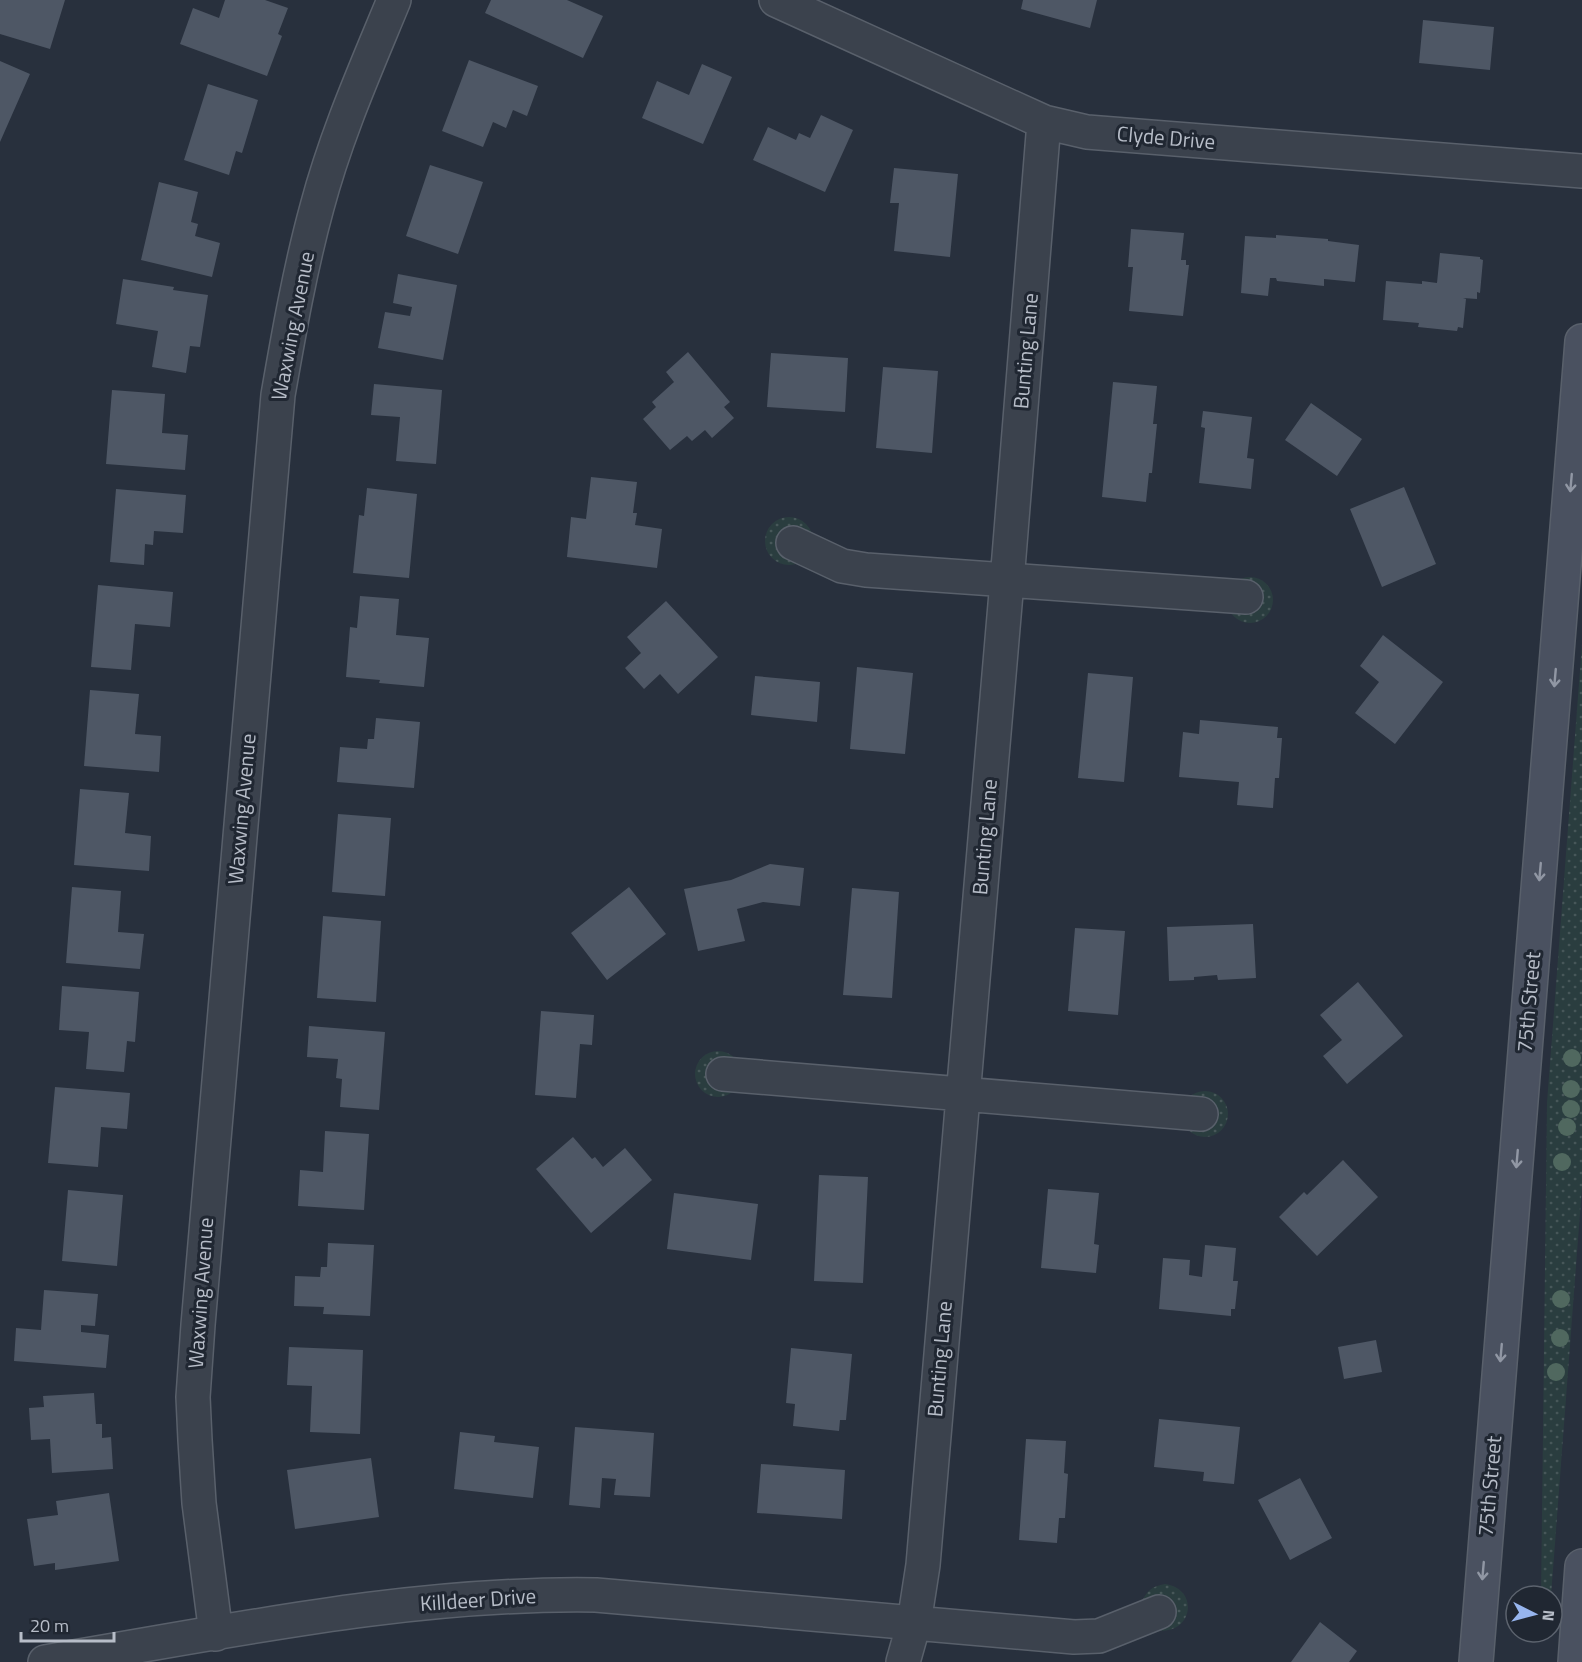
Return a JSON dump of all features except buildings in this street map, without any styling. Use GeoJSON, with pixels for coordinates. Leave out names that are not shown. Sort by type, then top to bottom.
{"type":"FeatureCollection","features":[{"type":"Feature","properties":{"kind":"main road","name":"75th Street"},"geometry":{"type":"LineString","coordinates":[[1476,1662],[1582,341]]}},
{"type":"Feature","properties":{"kind":"main road"},"geometry":{"type":"LineString","coordinates":[[1575,1662],[1582,1566]]}},
{"type":"Feature","properties":{"kind":"street","name":"Waxwing Avenue"},"geometry":{"type":"LineString","coordinates":[[216,1634],[199,1503],[193,1397],[278,396],[294,303],[317,205],[344,121],[394,0]]}},
{"type":"Feature","properties":{"kind":"street","name":"Clyde Drive"},"geometry":{"type":"LineString","coordinates":[[776,0],[1044,122],[1087,132],[1582,171]]}},
{"type":"Feature","properties":{"kind":"street","name":"Bunting Lane"},"geometry":{"type":"LineString","coordinates":[[903,1662],[914,1623],[923,1565],[1044,122]]}},
{"type":"Feature","properties":{"kind":"street"},"geometry":{"type":"LineString","coordinates":[[794,543],[842,566],[867,570],[1246,597]]}},
{"type":"Feature","properties":{"kind":"street"},"geometry":{"type":"LineString","coordinates":[[723,1074],[1200,1114]]}},
{"type":"Feature","properties":{"kind":"street","name":"Killdeer Drive"},"geometry":{"type":"LineString","coordinates":[[45,1662],[421,1604],[556,1595],[596,1595],[914,1623]]}},
{"type":"Feature","properties":{"kind":"street"},"geometry":{"type":"LineString","coordinates":[[914,1623],[1083,1637],[1099,1636],[1159,1612]]}},
{"type":"Feature","properties":{"kind":"shaded area"},"geometry":{"type":"Polygon","coordinates":[[[784,517],[794,517],[806,524],[813,536],[813,546],[806,558],[794,565],[784,565],[769,554],[765,546],[765,536],[776,521],[784,517]]]}},
{"type":"Feature","properties":{"kind":"shaded area"},"geometry":{"type":"Polygon","coordinates":[[[1250,577],[1266,584],[1273,600],[1266,616],[1250,623],[1234,616],[1227,600],[1234,584],[1250,577]]]}},
{"type":"Feature","properties":{"kind":"shaded area"},"geometry":{"type":"Polygon","coordinates":[[[1582,644],[1582,1187],[1552,1584],[1541,1584],[1547,1103],[1582,644]]]}},
{"type":"Feature","properties":{"kind":"shaded area"},"geometry":{"type":"Polygon","coordinates":[[[718,1051],[734,1058],[741,1074],[734,1090],[718,1097],[702,1090],[695,1074],[702,1058],[718,1051]]]}},
{"type":"Feature","properties":{"kind":"shaded area"},"geometry":{"type":"Polygon","coordinates":[[[1205,1091],[1221,1098],[1228,1114],[1221,1130],[1205,1137],[1189,1130],[1182,1114],[1189,1098],[1205,1091]]]}},
{"type":"Feature","properties":{"kind":"shaded area"},"geometry":{"type":"Polygon","coordinates":[[[1165,1584],[1184,1594],[1188,1612],[1178,1626],[1168,1630],[1156,1630],[1141,1604],[1150,1590],[1165,1584]]]}}]}
